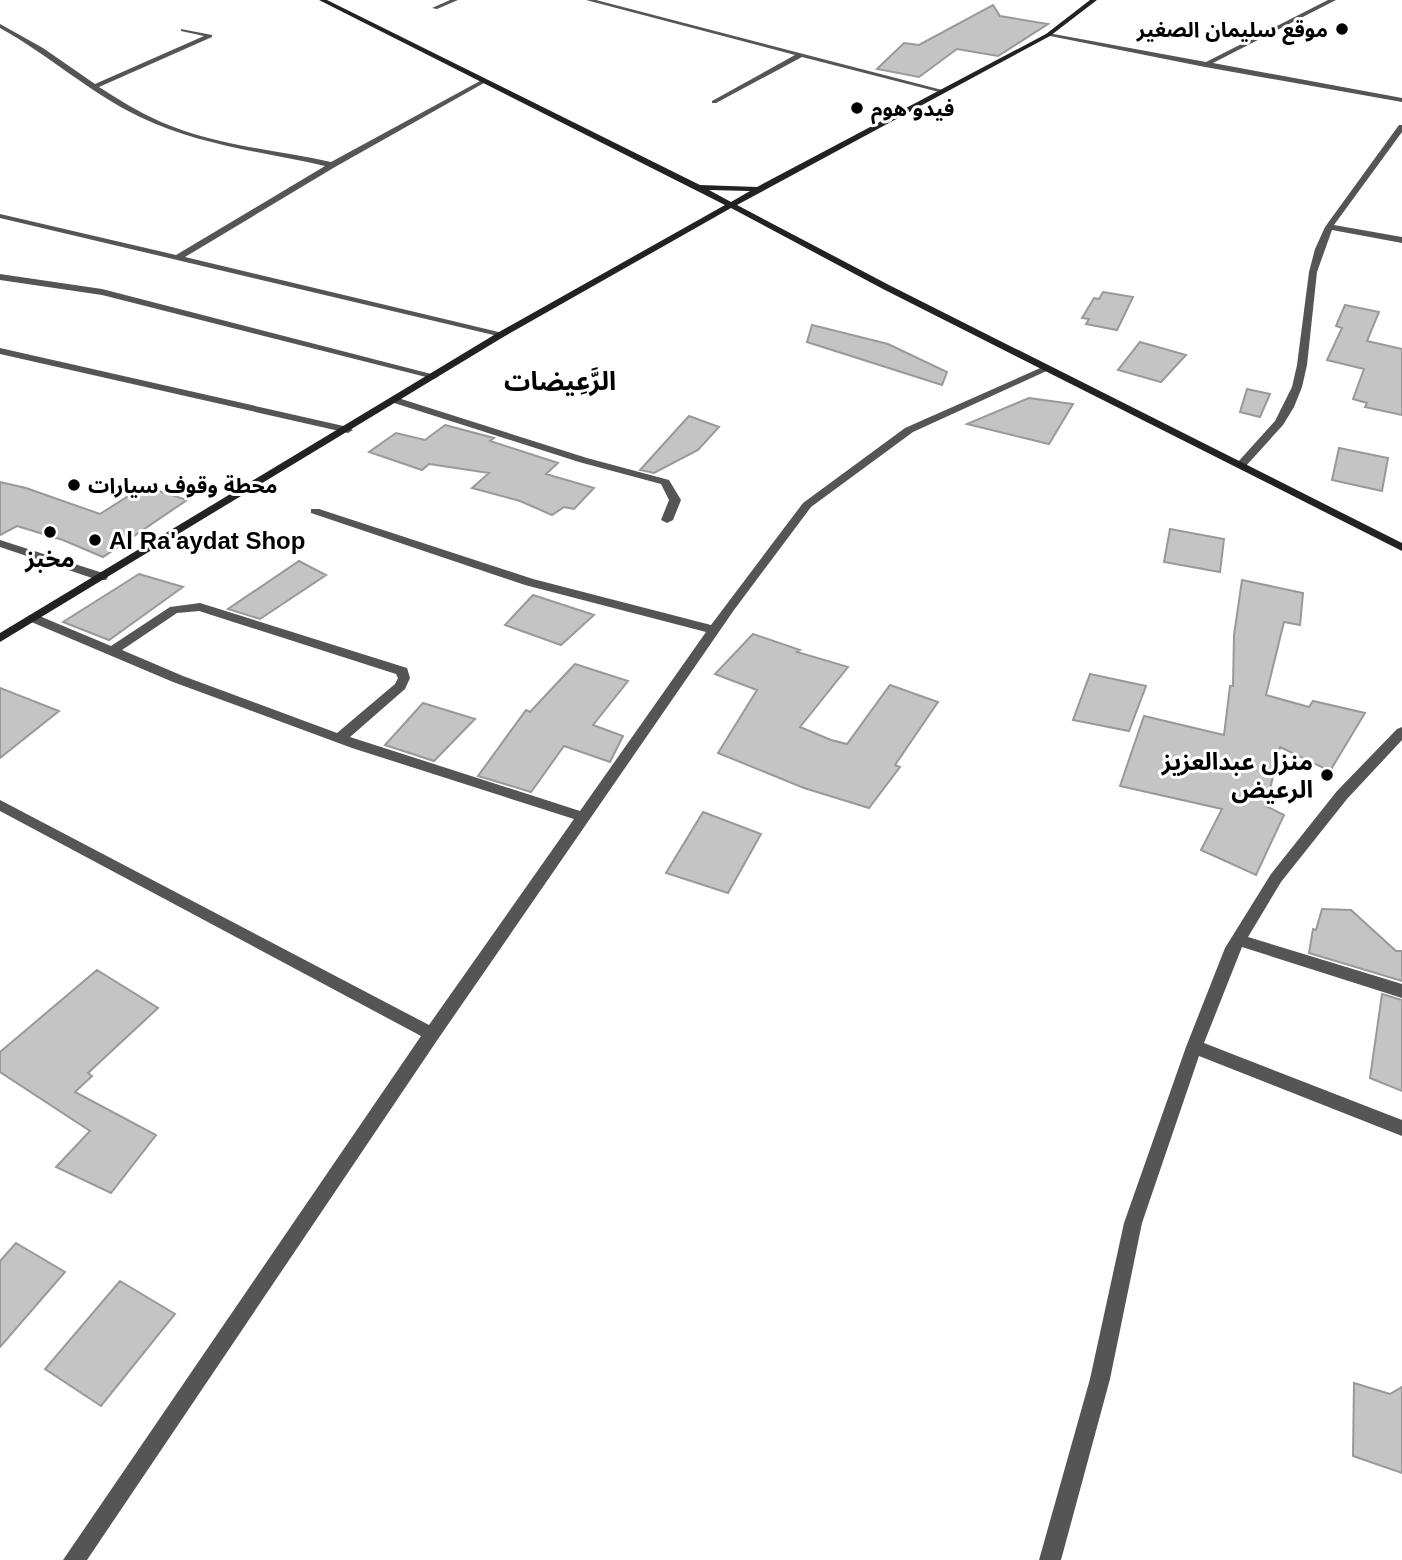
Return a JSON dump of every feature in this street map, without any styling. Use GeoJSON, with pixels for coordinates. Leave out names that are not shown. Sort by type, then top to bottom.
{"type":"FeatureCollection","features":[{"type":"Feature","properties":{"kind":"street"},"geometry":{"type":"LineString","coordinates":[[322,0],[482,82],[694,185],[1402,548]]}},
{"type":"Feature","properties":{"kind":"street"},"geometry":{"type":"LineString","coordinates":[[435,8],[455,0]]}},
{"type":"Feature","properties":{"kind":"street"},"geometry":{"type":"LineString","coordinates":[[589,0],[943,91]]}},
{"type":"Feature","properties":{"kind":"street"},"geometry":{"type":"LineString","coordinates":[[0,638],[348,430],[502,334],[761,188],[1048,35],[1094,0]]}},
{"type":"Feature","properties":{"kind":"street"},"geometry":{"type":"LineString","coordinates":[[1205,65],[1333,0]]}},
{"type":"Feature","properties":{"kind":"street"},"geometry":{"type":"LineString","coordinates":[[0,26],[50,53],[96,86],[160,124],[332,165]]}},
{"type":"Feature","properties":{"kind":"street"},"geometry":{"type":"LineString","coordinates":[[96,86],[210,36],[183,30]]}},
{"type":"Feature","properties":{"kind":"street"},"geometry":{"type":"LineString","coordinates":[[1048,35],[1402,100]]}},
{"type":"Feature","properties":{"kind":"street"},"geometry":{"type":"LineString","coordinates":[[714,102],[800,55]]}},
{"type":"Feature","properties":{"kind":"street"},"geometry":{"type":"LineString","coordinates":[[177,258],[332,165],[482,82]]}},
{"type":"Feature","properties":{"kind":"street"},"geometry":{"type":"LineString","coordinates":[[1241,465],[1262,444],[1290,405],[1301,360],[1307,299],[1319,246],[1329,227],[1402,127]]}},
{"type":"Feature","properties":{"kind":"street"},"geometry":{"type":"LineString","coordinates":[[694,185],[726,190],[761,188]]}},
{"type":"Feature","properties":{"kind":"street"},"geometry":{"type":"LineString","coordinates":[[0,216],[502,334]]}},
{"type":"Feature","properties":{"kind":"street"},"geometry":{"type":"LineString","coordinates":[[1329,227],[1402,240]]}},
{"type":"Feature","properties":{"kind":"street"},"geometry":{"type":"LineString","coordinates":[[0,276],[102,292],[433,376]]}},
{"type":"Feature","properties":{"kind":"street"},"geometry":{"type":"LineString","coordinates":[[0,351],[348,430]]}},
{"type":"Feature","properties":{"kind":"street"},"geometry":{"type":"LineString","coordinates":[[74,1560],[432,1034],[714,630],[807,505],[909,430],[1048,368]]}},
{"type":"Feature","properties":{"kind":"street"},"geometry":{"type":"LineString","coordinates":[[395,400],[583,460],[665,482],[675,500],[667,520]]}},
{"type":"Feature","properties":{"kind":"street"},"geometry":{"type":"LineString","coordinates":[[315,511],[529,582],[714,630]]}},
{"type":"Feature","properties":{"kind":"street"},"geometry":{"type":"LineString","coordinates":[[0,543],[102,577]]}},
{"type":"Feature","properties":{"kind":"street"},"geometry":{"type":"LineString","coordinates":[[111,651],[174,610],[200,607],[402,671],[404,678],[400,686],[340,738]]}},
{"type":"Feature","properties":{"kind":"street"},"geometry":{"type":"LineString","coordinates":[[33,618],[111,651],[340,738],[583,817]]}},
{"type":"Feature","properties":{"kind":"street"},"geometry":{"type":"LineString","coordinates":[[1050,1560],[1100,1379],[1133,1223],[1194,1047],[1238,940],[1276,878],[1342,795],[1402,733]]}},
{"type":"Feature","properties":{"kind":"street"},"geometry":{"type":"LineString","coordinates":[[0,805],[432,1034]]}},
{"type":"Feature","properties":{"kind":"street"},"geometry":{"type":"LineString","coordinates":[[1238,940],[1402,991]]}},
{"type":"Feature","properties":{"kind":"street"},"geometry":{"type":"LineString","coordinates":[[1194,1047],[1402,1128]]}},
{"type":"Feature","properties":{"kind":"building"},"geometry":{"type":"Polygon","coordinates":[[[993,5],[1000,16],[1048,24],[998,56],[957,49],[919,77],[877,69],[904,43],[919,45],[993,5]]]}},
{"type":"Feature","properties":{"kind":"building"},"geometry":{"type":"Polygon","coordinates":[[[1103,292],[1133,297],[1117,330],[1086,324],[1089,319],[1082,318],[1094,298],[1099,299],[1103,292]]]}},
{"type":"Feature","properties":{"kind":"building"},"geometry":{"type":"Polygon","coordinates":[[[1345,305],[1379,312],[1367,341],[1402,349],[1402,415],[1365,407],[1367,403],[1353,399],[1364,369],[1327,360],[1342,328],[1336,326],[1345,305]]]}},
{"type":"Feature","properties":{"kind":"building"},"geometry":{"type":"Polygon","coordinates":[[[812,325],[888,344],[947,372],[942,385],[807,342],[812,325]]]}},
{"type":"Feature","properties":{"kind":"building"},"geometry":{"type":"Polygon","coordinates":[[[1140,342],[1186,355],[1161,382],[1118,370],[1140,342]]]}},
{"type":"Feature","properties":{"kind":"building"},"geometry":{"type":"Polygon","coordinates":[[[1247,389],[1270,394],[1260,417],[1240,412],[1247,389]]]}},
{"type":"Feature","properties":{"kind":"building"},"geometry":{"type":"Polygon","coordinates":[[[1029,398],[1073,404],[1049,444],[967,424],[1029,398]]]}},
{"type":"Feature","properties":{"kind":"building"},"geometry":{"type":"Polygon","coordinates":[[[689,416],[719,427],[698,450],[654,473],[640,470],[689,416]]]}},
{"type":"Feature","properties":{"kind":"building"},"geometry":{"type":"Polygon","coordinates":[[[445,425],[494,438],[490,441],[558,463],[546,474],[594,488],[574,509],[564,507],[552,515],[520,501],[472,488],[489,473],[429,464],[422,470],[369,452],[396,433],[425,440],[445,425]]]}},
{"type":"Feature","properties":{"kind":"building"},"geometry":{"type":"Polygon","coordinates":[[[1339,448],[1388,458],[1382,491],[1332,480],[1339,448]]]}},
{"type":"Feature","properties":{"kind":"building"},"geometry":{"type":"Polygon","coordinates":[[[0,482],[26,488],[100,514],[144,486],[187,500],[103,557],[63,540],[17,526],[0,535],[0,482]]]}},
{"type":"Feature","properties":{"kind":"building"},"geometry":{"type":"Polygon","coordinates":[[[1170,529],[1224,539],[1220,572],[1164,562],[1170,529]]]}},
{"type":"Feature","properties":{"kind":"building"},"geometry":{"type":"Polygon","coordinates":[[[299,561],[326,575],[260,619],[228,609],[299,561]]]}},
{"type":"Feature","properties":{"kind":"building"},"geometry":{"type":"Polygon","coordinates":[[[139,574],[183,587],[109,640],[63,622],[139,574]]]}},
{"type":"Feature","properties":{"kind":"building"},"geometry":{"type":"Polygon","coordinates":[[[1242,580],[1303,593],[1300,625],[1284,622],[1266,695],[1309,707],[1313,701],[1365,713],[1330,771],[1280,747],[1266,806],[1284,815],[1256,875],[1201,850],[1222,809],[1120,786],[1144,716],[1224,735],[1230,686],[1233,686],[1234,635],[1242,580]]]}},
{"type":"Feature","properties":{"kind":"building"},"geometry":{"type":"Polygon","coordinates":[[[533,595],[594,615],[561,645],[505,625],[533,595]]]}},
{"type":"Feature","properties":{"kind":"building"},"geometry":{"type":"Polygon","coordinates":[[[753,634],[800,650],[797,652],[848,667],[800,727],[831,740],[847,744],[890,685],[938,702],[895,765],[900,767],[869,808],[804,788],[718,753],[757,690],[715,674],[753,634]]]}},
{"type":"Feature","properties":{"kind":"building"},"geometry":{"type":"Polygon","coordinates":[[[575,664],[628,681],[593,725],[623,736],[610,762],[564,746],[531,792],[478,776],[526,710],[530,712],[575,664]]]}},
{"type":"Feature","properties":{"kind":"building"},"geometry":{"type":"Polygon","coordinates":[[[1090,674],[1146,686],[1129,731],[1073,720],[1090,674]]]}},
{"type":"Feature","properties":{"kind":"building"},"geometry":{"type":"Polygon","coordinates":[[[0,688],[59,711],[0,758],[0,688]]]}},
{"type":"Feature","properties":{"kind":"building"},"geometry":{"type":"Polygon","coordinates":[[[423,703],[475,719],[434,761],[385,745],[423,703]]]}},
{"type":"Feature","properties":{"kind":"building"},"geometry":{"type":"Polygon","coordinates":[[[703,812],[761,834],[728,893],[666,873],[703,812]]]}},
{"type":"Feature","properties":{"kind":"building"},"geometry":{"type":"Polygon","coordinates":[[[1322,909],[1351,910],[1396,951],[1402,951],[1402,981],[1309,953],[1313,929],[1316,930],[1322,909]]]}},
{"type":"Feature","properties":{"kind":"building"},"geometry":{"type":"Polygon","coordinates":[[[97,970],[158,1008],[88,1073],[92,1076],[75,1092],[156,1135],[111,1193],[56,1167],[90,1131],[0,1072],[0,1052],[97,970]]]}},
{"type":"Feature","properties":{"kind":"building"},"geometry":{"type":"Polygon","coordinates":[[[1382,994],[1402,1000],[1402,1091],[1370,1078],[1382,994]]]}},
{"type":"Feature","properties":{"kind":"building"},"geometry":{"type":"Polygon","coordinates":[[[16,1243],[65,1272],[0,1347],[0,1261],[16,1243]]]}},
{"type":"Feature","properties":{"kind":"building"},"geometry":{"type":"Polygon","coordinates":[[[120,1281],[175,1314],[101,1406],[45,1369],[120,1281]]]}},
{"type":"Feature","properties":{"kind":"building"},"geometry":{"type":"Polygon","coordinates":[[[1354,1383],[1390,1394],[1402,1387],[1402,1473],[1353,1456],[1354,1383]]]}},
{"type":"Feature","properties":{"kind":"place","name":"موقع سليمان الصغير"},"geometry":{"type":"Point","coordinates":[1342,29]}},
{"type":"Feature","properties":{"kind":"place","name":"فيدو هوم"},"geometry":{"type":"Point","coordinates":[857,108]}},
{"type":"Feature","properties":{"kind":"place","name":"محطة وقوف سيارات"},"geometry":{"type":"Point","coordinates":[74,485]}},
{"type":"Feature","properties":{"kind":"place","name":"مخبز"},"geometry":{"type":"Point","coordinates":[50,532]}},
{"type":"Feature","properties":{"kind":"place","name":"Al Ra'aydat Shop"},"geometry":{"type":"Point","coordinates":[95,540]}},
{"type":"Feature","properties":{"kind":"place","name":"منزل عبدالعزيز الرعيض"},"geometry":{"type":"Point","coordinates":[1327,775]}},
{"type":"Feature","properties":{"kind":"district","name":"الرَّعِيضات"},"geometry":{"type":"Point","coordinates":[560,381]}}]}
